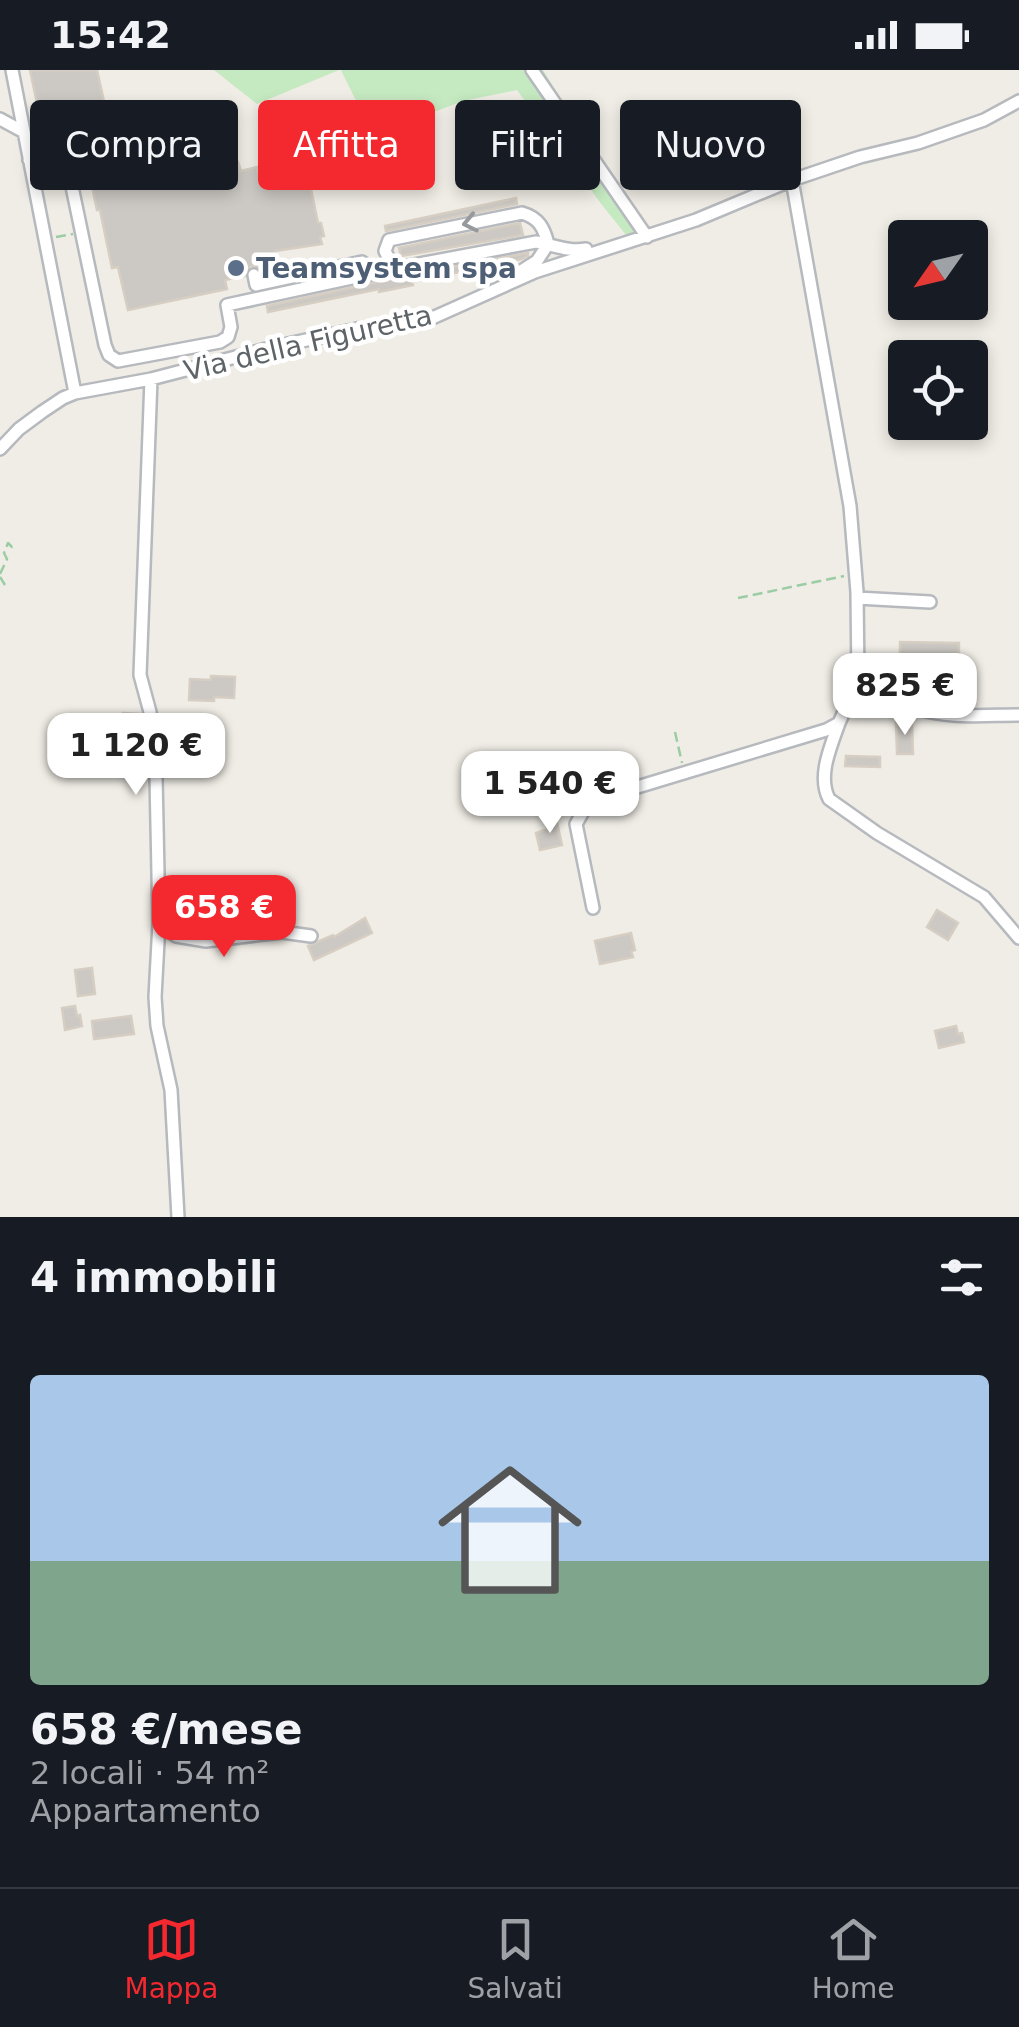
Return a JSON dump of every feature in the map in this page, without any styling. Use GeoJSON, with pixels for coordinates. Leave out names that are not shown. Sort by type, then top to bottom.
{"type":"FeatureCollection","features":[{"type":"Feature","properties":{"kind":"street"},"geometry":{"type":"LineString","coordinates":[[12,70],[75,393]]}},
{"type":"Feature","properties":{"kind":"street"},"geometry":{"type":"LineString","coordinates":[[532,70],[647,237]]}},
{"type":"Feature","properties":{"kind":"street","name":"Via della Figuretta"},"geometry":{"type":"LineString","coordinates":[[801,177],[951,132],[1019,102]]}},
{"type":"Feature","properties":{"kind":"street"},"geometry":{"type":"LineString","coordinates":[[0,119],[24,132]]}},
{"type":"Feature","properties":{"kind":"street"},"geometry":{"type":"LineString","coordinates":[[73,190],[106,345],[109,355],[118,361],[220,342],[228,337],[231,326],[226,306],[521,244],[548,244],[572,251],[607,248]]}},
{"type":"Feature","properties":{"kind":"street","name":"Via della Figuretta"},"geometry":{"type":"LineString","coordinates":[[0,448],[42,412],[75,393],[151,379],[357,329],[430,319],[535,272],[696,220],[768,190]]}},
{"type":"Feature","properties":{"kind":"street"},"geometry":{"type":"LineString","coordinates":[[794,190],[850,506],[856,574],[858,680],[839,723],[825,770],[825,791],[829,799],[877,833],[984,898],[1019,938]]}},
{"type":"Feature","properties":{"kind":"street"},"geometry":{"type":"LineString","coordinates":[[403,267],[390,263],[386,251],[390,240],[522,212],[534,216],[548,244],[538,261],[463,304]]}},
{"type":"Feature","properties":{"kind":"street"},"geometry":{"type":"LineString","coordinates":[[254,274],[256,284],[362,262],[376,272]]}},
{"type":"Feature","properties":{"kind":"street"},"geometry":{"type":"LineString","coordinates":[[151,379],[140,674],[150,712],[156,776],[159,922],[155,997],[171,1090],[178,1217]]}},
{"type":"Feature","properties":{"kind":"street"},"geometry":{"type":"LineString","coordinates":[[857,598],[930,602]]}},
{"type":"Feature","properties":{"kind":"street"},"geometry":{"type":"LineString","coordinates":[[858,680],[887,697],[928,711],[1019,714]]}},
{"type":"Feature","properties":{"kind":"street"},"geometry":{"type":"LineString","coordinates":[[593,908],[576,824],[584,808],[602,798],[839,723]]}},
{"type":"Feature","properties":{"kind":"street"},"geometry":{"type":"LineString","coordinates":[[159,922],[176,936],[206,941],[282,932],[311,936]]}},
{"type":"Feature","properties":{"kind":"path"},"geometry":{"type":"LineString","coordinates":[[45,240],[82,232]]}},
{"type":"Feature","properties":{"kind":"path"},"geometry":{"type":"LineString","coordinates":[[5,585],[0,575],[7,559],[5,548],[8,543],[12,547],[16,544]]}},
{"type":"Feature","properties":{"kind":"path"},"geometry":{"type":"LineString","coordinates":[[738,598],[856,574]]}},
{"type":"Feature","properties":{"kind":"path"},"geometry":{"type":"LineString","coordinates":[[674,732],[684,774]]}},
{"type":"Feature","properties":{"kind":"green space"},"geometry":{"type":"Polygon","coordinates":[[[214,70],[339,70],[267,100],[258,100],[257,104],[214,70]]]}},
{"type":"Feature","properties":{"kind":"green space"},"geometry":{"type":"Polygon","coordinates":[[[341,70],[543,70],[562,100],[524,100],[517,90],[455,100],[455,104],[435,112],[435,100],[356,100],[341,70]]]}},
{"type":"Feature","properties":{"kind":"green space"},"geometry":{"type":"Polygon","coordinates":[[[600,162],[647,237],[631,241],[591,190],[600,190],[600,162]]]}},
{"type":"Feature","properties":{"kind":"building"},"geometry":{"type":"Polygon","coordinates":[[[30,70],[97,70],[104,100],[36,100],[30,70]]]}},
{"type":"Feature","properties":{"kind":"building"},"geometry":{"type":"Polygon","coordinates":[[[238,162],[241,171],[257,167],[258,190],[311,190],[324,236],[320,237],[322,244],[275,251],[277,260],[261,264],[263,271],[251,266],[245,276],[225,280],[227,289],[128,310],[118,267],[112,268],[93,190],[238,190],[238,162]]]}},
{"type":"Feature","properties":{"kind":"building"},"geometry":{"type":"Polygon","coordinates":[[[516,198],[517,204],[386,231],[385,226],[516,198]]]}},
{"type":"Feature","properties":{"kind":"building"},"geometry":{"type":"Polygon","coordinates":[[[520,223],[523,235],[401,256],[399,248],[520,223]]]}},
{"type":"Feature","properties":{"kind":"building"},"geometry":{"type":"Polygon","coordinates":[[[528,253],[522,259],[412,282],[413,285],[268,312],[267,306],[528,253]]]}},
{"type":"Feature","properties":{"kind":"building"},"geometry":{"type":"Polygon","coordinates":[[[900,642],[959,643],[959,666],[942,665],[942,674],[918,674],[918,667],[900,667],[900,642]]]}},
{"type":"Feature","properties":{"kind":"building"},"geometry":{"type":"Polygon","coordinates":[[[211,676],[235,677],[234,698],[189,700],[190,679],[211,680],[211,676]]]}},
{"type":"Feature","properties":{"kind":"building"},"geometry":{"type":"Polygon","coordinates":[[[123,713],[141,714],[144,750],[122,749],[123,713]]]}},
{"type":"Feature","properties":{"kind":"building"},"geometry":{"type":"Polygon","coordinates":[[[912,722],[913,754],[897,754],[896,723],[912,722]]]}},
{"type":"Feature","properties":{"kind":"building"},"geometry":{"type":"Polygon","coordinates":[[[846,756],[880,757],[880,767],[845,766],[846,756]]]}},
{"type":"Feature","properties":{"kind":"building"},"geometry":{"type":"Polygon","coordinates":[[[556,818],[562,845],[540,850],[536,833],[547,829],[545,821],[556,818]]]}},
{"type":"Feature","properties":{"kind":"building"},"geometry":{"type":"Polygon","coordinates":[[[937,910],[958,923],[948,940],[927,927],[937,910]]]}},
{"type":"Feature","properties":{"kind":"building"},"geometry":{"type":"Polygon","coordinates":[[[365,918],[372,933],[314,960],[308,946],[334,937],[365,918]]]}},
{"type":"Feature","properties":{"kind":"building"},"geometry":{"type":"Polygon","coordinates":[[[631,933],[633,957],[600,964],[595,941],[631,933]]]}},
{"type":"Feature","properties":{"kind":"building"},"geometry":{"type":"Polygon","coordinates":[[[92,968],[95,994],[78,996],[75,970],[92,968]]]}},
{"type":"Feature","properties":{"kind":"building"},"geometry":{"type":"Polygon","coordinates":[[[75,1006],[82,1026],[65,1030],[62,1008],[75,1006]]]}},
{"type":"Feature","properties":{"kind":"building"},"geometry":{"type":"Polygon","coordinates":[[[131,1016],[134,1034],[94,1039],[92,1021],[131,1016]]]}},
{"type":"Feature","properties":{"kind":"building"},"geometry":{"type":"Polygon","coordinates":[[[956,1026],[964,1042],[939,1048],[935,1031],[956,1026]]]}},
{"type":"Feature","properties":{"kind":"place","name":"Teamsystem spa"},"geometry":{"type":"Point","coordinates":[236,268]}}]}
